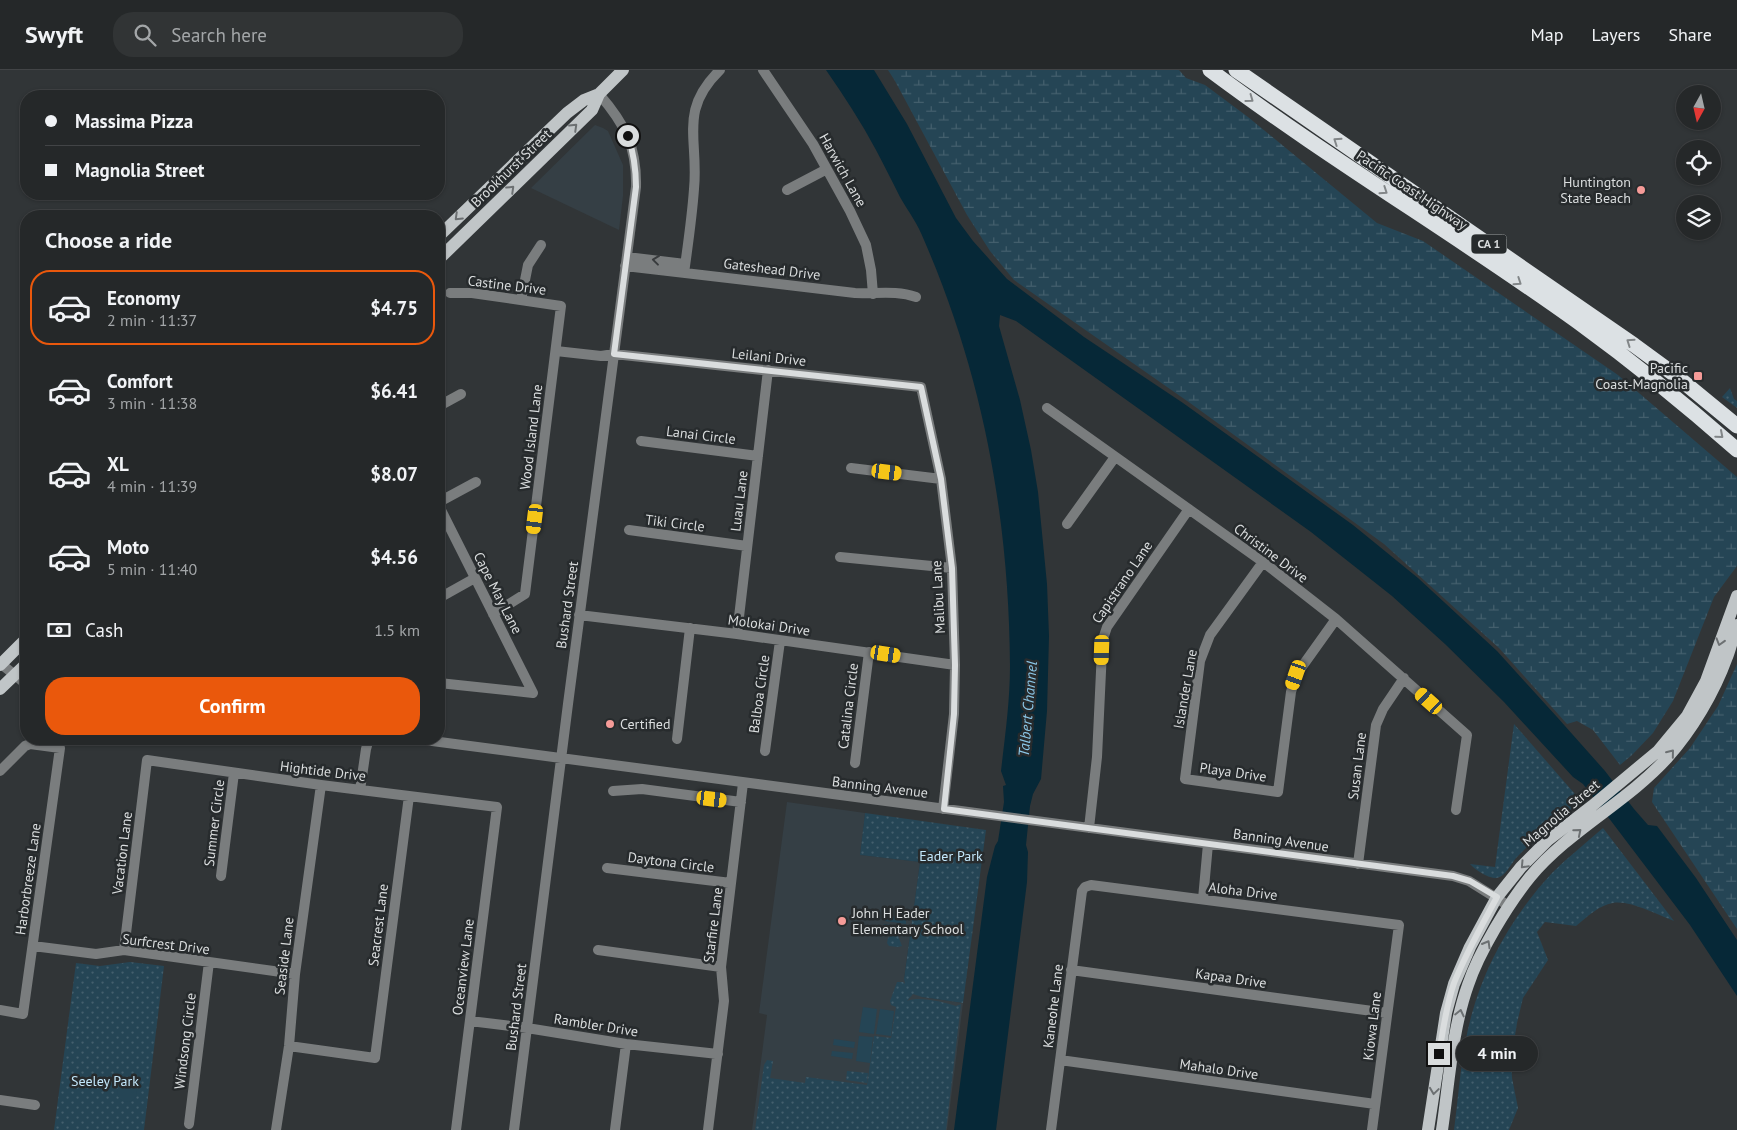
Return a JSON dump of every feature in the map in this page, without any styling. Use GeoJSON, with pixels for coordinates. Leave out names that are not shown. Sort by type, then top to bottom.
{"type":"FeatureCollection","features":[{"type":"Feature","properties":{"kind":"highway","name":"Pacific Coast Highway"},"geometry":{"type":"LineString","coordinates":[[1210,70],[1271,114],[1577,322],[1692,411],[1737,450]]}},
{"type":"Feature","properties":{"kind":"highway","name":"Pacific Coast Highway"},"geometry":{"type":"LineString","coordinates":[[1236,70],[1634,345],[1676,375],[1737,426]]}},
{"type":"Feature","properties":{"kind":"main road","name":"Brookhurst Street"},"geometry":{"type":"LineString","coordinates":[[445,253],[592,110],[599,94],[623,70]]}},
{"type":"Feature","properties":{"kind":"main road","name":"Brookhurst Street"},"geometry":{"type":"LineString","coordinates":[[445,230],[566,113],[584,100],[599,94]]}},
{"type":"Feature","properties":{"kind":"main road","name":"Magnolia Street"},"geometry":{"type":"LineString","coordinates":[[1442,1130],[1459,1016],[1468,984],[1482,953],[1510,906],[1531,876],[1627,775],[1658,750],[1687,716],[1706,680],[1737,596]]}},
{"type":"Feature","properties":{"kind":"main road","name":"Magnolia Street"},"geometry":{"type":"LineString","coordinates":[[1428,1130],[1446,1013],[1454,984],[1470,947],[1497,897],[1521,867],[1548,840],[1636,786],[1666,759],[1695,719],[1717,682],[1737,625]]}},
{"type":"Feature","properties":{"kind":"main road"},"geometry":{"type":"LineString","coordinates":[[0,664],[20,645]]}},
{"type":"Feature","properties":{"kind":"main road"},"geometry":{"type":"LineString","coordinates":[[0,689],[20,670]]}},
{"type":"Feature","properties":{"kind":"street"},"geometry":{"type":"LineString","coordinates":[[684,268],[695,187],[693,114],[697,100],[720,70]]}},
{"type":"Feature","properties":{"kind":"street","name":"Harwich Lane"},"geometry":{"type":"LineString","coordinates":[[763,70],[813,144],[850,211],[870,258],[874,294]]}},
{"type":"Feature","properties":{"kind":"street","name":"Bushard Street"},"geometry":{"type":"LineString","coordinates":[[514,1130],[579,615],[636,187],[634,154],[628,136],[615,113],[599,94]]}},
{"type":"Feature","properties":{"kind":"street"},"geometry":{"type":"LineString","coordinates":[[787,190],[827,169]]}},
{"type":"Feature","properties":{"kind":"street"},"geometry":{"type":"LineString","coordinates":[[522,300],[528,265],[541,245]]}},
{"type":"Feature","properties":{"kind":"street","name":"Gateshead Drive"},"geometry":{"type":"LineString","coordinates":[[626,261],[874,294],[902,292],[916,296]]}},
{"type":"Feature","properties":{"kind":"street","name":"Castine Drive"},"geometry":{"type":"LineString","coordinates":[[450,293],[472,293],[561,306]]}},
{"type":"Feature","properties":{"kind":"street","name":"Wood Island Lane"},"geometry":{"type":"LineString","coordinates":[[493,614],[525,594],[561,306]]}},
{"type":"Feature","properties":{"kind":"street","name":"Leilani Drive"},"geometry":{"type":"LineString","coordinates":[[556,351],[601,356],[614,354],[921,387]]}},
{"type":"Feature","properties":{"kind":"street","name":"Luau Lane"},"geometry":{"type":"LineString","coordinates":[[737,634],[768,370]]}},
{"type":"Feature","properties":{"kind":"street","name":"Malibu Lane"},"geometry":{"type":"LineString","coordinates":[[921,387],[941,479],[952,568],[955,665],[954,714],[944,809]]}},
{"type":"Feature","properties":{"kind":"street"},"geometry":{"type":"LineString","coordinates":[[445,403],[461,394]]}},
{"type":"Feature","properties":{"kind":"street","name":"Christine Drive"},"geometry":{"type":"LineString","coordinates":[[1047,408],[1263,562],[1336,619],[1467,735],[1456,810]]}},
{"type":"Feature","properties":{"kind":"street","name":"Lanai Circle"},"geometry":{"type":"LineString","coordinates":[[641,441],[758,456]]}},
{"type":"Feature","properties":{"kind":"street"},"geometry":{"type":"LineString","coordinates":[[1067,524],[1115,457]]}},
{"type":"Feature","properties":{"kind":"street"},"geometry":{"type":"LineString","coordinates":[[851,468],[941,479]]}},
{"type":"Feature","properties":{"kind":"street"},"geometry":{"type":"LineString","coordinates":[[445,500],[476,482]]}},
{"type":"Feature","properties":{"kind":"street","name":"Capistrano Lane"},"geometry":{"type":"LineString","coordinates":[[1089,828],[1097,757],[1104,633],[1189,509]]}},
{"type":"Feature","properties":{"kind":"street","name":"Cape May Lane"},"geometry":{"type":"LineString","coordinates":[[445,516],[533,693],[445,684]]}},
{"type":"Feature","properties":{"kind":"street","name":"Tiki Circle"},"geometry":{"type":"LineString","coordinates":[[629,530],[747,546]]}},
{"type":"Feature","properties":{"kind":"street"},"geometry":{"type":"LineString","coordinates":[[840,557],[952,568]]}},
{"type":"Feature","properties":{"kind":"street","name":"Islander Lane"},"geometry":{"type":"LineString","coordinates":[[1185,778],[1200,661],[1210,635],[1263,562]]}},
{"type":"Feature","properties":{"kind":"street"},"geometry":{"type":"LineString","coordinates":[[445,595],[475,578]]}},
{"type":"Feature","properties":{"kind":"street","name":"Molokai Drive"},"geometry":{"type":"LineString","coordinates":[[579,615],[737,634],[955,665]]}},
{"type":"Feature","properties":{"kind":"street","name":"Playa Drive"},"geometry":{"type":"LineString","coordinates":[[1185,778],[1278,792],[1291,692],[1296,675],[1336,619]]}},
{"type":"Feature","properties":{"kind":"street"},"geometry":{"type":"LineString","coordinates":[[677,739],[690,628]]}},
{"type":"Feature","properties":{"kind":"street","name":"Balboa Circle"},"geometry":{"type":"LineString","coordinates":[[765,751],[780,640]]}},
{"type":"Feature","properties":{"kind":"street","name":"Catalina Circle"},"geometry":{"type":"LineString","coordinates":[[855,763],[869,652]]}},
{"type":"Feature","properties":{"kind":"street"},"geometry":{"type":"LineString","coordinates":[[0,664],[20,680]]}},
{"type":"Feature","properties":{"kind":"street","name":"Susan Lane"},"geometry":{"type":"LineString","coordinates":[[1358,864],[1376,725],[1383,709],[1404,678]]}},
{"type":"Feature","properties":{"kind":"street","name":"Banning Avenue"},"geometry":{"type":"LineString","coordinates":[[445,743],[1453,876],[1470,881],[1510,906]]}},
{"type":"Feature","properties":{"kind":"street","name":"Harborbreeze Lane"},"geometry":{"type":"LineString","coordinates":[[0,771],[28,745]]}},
{"type":"Feature","properties":{"kind":"street","name":"Harborbreeze Lane"},"geometry":{"type":"LineString","coordinates":[[0,1010],[23,1014],[33,946],[60,748],[38,745]]}},
{"type":"Feature","properties":{"kind":"street"},"geometry":{"type":"LineString","coordinates":[[360,790],[367,745]]}},
{"type":"Feature","properties":{"kind":"street","name":"Hightide Drive"},"geometry":{"type":"LineString","coordinates":[[146,760],[321,785],[497,807]]}},
{"type":"Feature","properties":{"kind":"street","name":"Vacation Lane"},"geometry":{"type":"LineString","coordinates":[[124,950],[146,760]]}},
{"type":"Feature","properties":{"kind":"street","name":"Summer Circle"},"geometry":{"type":"LineString","coordinates":[[221,876],[234,773]]}},
{"type":"Feature","properties":{"kind":"street","name":"Starfire Lane"},"geometry":{"type":"LineString","coordinates":[[708,1130],[724,1001],[721,966],[743,783]]}},
{"type":"Feature","properties":{"kind":"street","name":"Seaside Lane"},"geometry":{"type":"LineString","coordinates":[[276,1130],[321,785]]}},
{"type":"Feature","properties":{"kind":"street"},"geometry":{"type":"LineString","coordinates":[[613,791],[642,789],[741,802]]}},
{"type":"Feature","properties":{"kind":"street","name":"Seacrest Lane"},"geometry":{"type":"LineString","coordinates":[[288,1046],[375,1058],[409,796]]}},
{"type":"Feature","properties":{"kind":"street","name":"Oceanview Lane"},"geometry":{"type":"LineString","coordinates":[[456,1130],[497,807]]}},
{"type":"Feature","properties":{"kind":"street"},"geometry":{"type":"LineString","coordinates":[[1202,899],[1208,844]]}},
{"type":"Feature","properties":{"kind":"street","name":"Daytona Circle"},"geometry":{"type":"LineString","coordinates":[[607,868],[731,884]]}},
{"type":"Feature","properties":{"kind":"street","name":"Aloha Drive"},"geometry":{"type":"LineString","coordinates":[[1085,887],[1091,885],[1399,925]]}},
{"type":"Feature","properties":{"kind":"street","name":"Kaneohe Lane"},"geometry":{"type":"LineString","coordinates":[[1051,1130],[1082,891],[1085,887]]}},
{"type":"Feature","properties":{"kind":"street","name":"Kiowa Lane"},"geometry":{"type":"LineString","coordinates":[[1372,1130],[1399,925]]}},
{"type":"Feature","properties":{"kind":"street","name":"Surfcrest Drive"},"geometry":{"type":"LineString","coordinates":[[33,946],[96,954],[124,950],[295,974]]}},
{"type":"Feature","properties":{"kind":"street"},"geometry":{"type":"LineString","coordinates":[[598,950],[721,966]]}},
{"type":"Feature","properties":{"kind":"street","name":"Windsong Circle"},"geometry":{"type":"LineString","coordinates":[[189,1124],[209,962]]}},
{"type":"Feature","properties":{"kind":"street","name":"Kapaa Drive"},"geometry":{"type":"LineString","coordinates":[[1071,970],[1387,1013]]}},
{"type":"Feature","properties":{"kind":"street","name":"Rambler Drive"},"geometry":{"type":"LineString","coordinates":[[470,1021],[626,1044],[718,1054]]}},
{"type":"Feature","properties":{"kind":"street"},"geometry":{"type":"LineString","coordinates":[[615,1130],[626,1044]]}},
{"type":"Feature","properties":{"kind":"street","name":"Mahalo Drive"},"geometry":{"type":"LineString","coordinates":[[1060,1060],[1375,1104]]}},
{"type":"Feature","properties":{"kind":"street"},"geometry":{"type":"LineString","coordinates":[[0,1100],[35,1105]]}},
{"type":"Feature","properties":{"kind":"shaded area"},"geometry":{"type":"Polygon","coordinates":[[[595,125],[608,131],[623,165],[623,196],[619,230],[531,188],[595,125]]]}},
{"type":"Feature","properties":{"kind":"shaded area","name":"John H Eader Elementary School"},"geometry":{"type":"Polygon","coordinates":[[[787,802],[865,813],[860,855],[920,862],[904,979],[906,986],[922,997],[963,1003],[947,1130],[752,1130],[767,1015],[759,1013],[787,802]]]}},
{"type":"Feature","properties":{"kind":"green space"},"geometry":{"type":"Polygon","coordinates":[[[888,70],[1179,70],[1186,78],[1205,85],[1248,117],[1377,223],[1423,241],[1618,375],[1737,477],[1737,566],[1714,597],[1673,701],[1653,733],[1620,765],[1593,730],[1577,721],[1567,724],[1499,648],[1384,544],[1190,403],[1014,280],[990,251],[967,215],[888,70]]]}},
{"type":"Feature","properties":{"kind":"green space"},"geometry":{"type":"Polygon","coordinates":[[[1730,388],[1734,399],[1737,401],[1737,408],[1722,397],[1730,388]]]}},
{"type":"Feature","properties":{"kind":"green space"},"geometry":{"type":"Polygon","coordinates":[[[1737,664],[1737,929],[1652,802],[1654,788],[1690,748],[1718,706],[1737,664]]]}},
{"type":"Feature","properties":{"kind":"green space"},"geometry":{"type":"Polygon","coordinates":[[[1514,724],[1581,801],[1532,842],[1502,875],[1493,878],[1475,869],[1470,864],[1495,867],[1514,724]]]}},
{"type":"Feature","properties":{"kind":"green space","name":"Eader Park"},"geometry":{"type":"Polygon","coordinates":[[[865,813],[986,830],[963,1003],[913,994],[907,1001],[925,999],[956,1006],[961,1004],[946,1130],[755,1130],[764,1065],[767,1060],[773,1061],[770,1078],[805,1083],[806,1077],[867,1085],[874,1036],[891,1038],[896,1007],[891,1005],[890,1001],[897,982],[905,984],[904,979],[920,862],[860,855],[865,813]]]}},
{"type":"Feature","properties":{"kind":"green space"},"geometry":{"type":"Polygon","coordinates":[[[1603,828],[1674,921],[1636,906],[1613,903],[1593,912],[1576,926],[1545,922],[1537,932],[1548,960],[1523,998],[1517,1023],[1511,1060],[1512,1078],[1518,1108],[1509,1130],[1454,1130],[1463,1059],[1471,1017],[1484,978],[1493,959],[1513,923],[1538,889],[1558,867],[1603,828]]]}},
{"type":"Feature","properties":{"kind":"green space"},"geometry":{"type":"Polygon","coordinates":[[[885,915],[906,918],[906,924],[885,921],[885,915]]]}},
{"type":"Feature","properties":{"kind":"green space"},"geometry":{"type":"Polygon","coordinates":[[[884,924],[905,927],[904,933],[883,930],[884,924]]]}},
{"type":"Feature","properties":{"kind":"green space"},"geometry":{"type":"Polygon","coordinates":[[[892,935],[898,936],[902,946],[889,946],[887,943],[888,938],[892,935]]]}},
{"type":"Feature","properties":{"kind":"green space","name":"Seeley Park"},"geometry":{"type":"Polygon","coordinates":[[[130,962],[164,966],[144,1130],[54,1130],[76,963],[100,966],[130,962]]]}},
{"type":"Feature","properties":{"kind":"green space"},"geometry":{"type":"Polygon","coordinates":[[[863,1007],[877,1009],[874,1034],[859,1032],[863,1007]]]}},
{"type":"Feature","properties":{"kind":"green space"},"geometry":{"type":"Polygon","coordinates":[[[880,1009],[894,1011],[891,1036],[876,1034],[880,1009]]]}},
{"type":"Feature","properties":{"kind":"green space"},"geometry":{"type":"Polygon","coordinates":[[[859,1036],[873,1037],[870,1063],[856,1061],[859,1036]]]}},
{"type":"Feature","properties":{"kind":"green space"},"geometry":{"type":"Polygon","coordinates":[[[834,1039],[855,1042],[854,1048],[833,1045],[834,1039]]]}},
{"type":"Feature","properties":{"kind":"green space"},"geometry":{"type":"Polygon","coordinates":[[[832,1051],[853,1053],[852,1059],[831,1056],[832,1051]]]}},
{"type":"Feature","properties":{"kind":"green space"},"geometry":{"type":"Polygon","coordinates":[[[847,1071],[868,1073],[867,1083],[846,1080],[847,1071]]]}},
{"type":"Feature","properties":{"kind":"green space"},"geometry":{"type":"Polygon","coordinates":[[[127,1082],[134,1085],[137,1092],[134,1099],[127,1102],[120,1099],[117,1092],[120,1085],[127,1082]]]}},
{"type":"Feature","properties":{"kind":"water","name":"Talbert Channel"},"geometry":{"type":"Polygon","coordinates":[[[826,70],[874,70],[907,124],[956,218],[973,241],[1007,279],[1084,337],[1183,403],[1353,525],[1418,578],[1497,651],[1605,771],[1648,825],[1657,826],[1696,878],[1737,940],[1737,996],[1690,925],[1583,784],[1573,777],[1504,702],[1445,644],[1392,596],[1311,532],[1016,321],[1000,315],[999,326],[1020,400],[1038,492],[1047,584],[1049,636],[1047,711],[1041,779],[1033,794],[1030,806],[1026,845],[1028,852],[1027,882],[996,1130],[954,1130],[987,877],[998,841],[1004,802],[1003,786],[1006,785],[1001,771],[1010,666],[1008,610],[998,502],[989,448],[977,395],[945,291],[919,228],[900,197],[864,129],[826,70]]]}},
{"type":"Feature","properties":{"kind":"place","name":"Huntington State Beach"},"geometry":{"type":"Point","coordinates":[1641,190]}},
{"type":"Feature","properties":{"kind":"place","name":"Pacific Coast-Magnolia"},"geometry":{"type":"Point","coordinates":[1698,376]}},
{"type":"Feature","properties":{"kind":"place","name":"Certified"},"geometry":{"type":"Point","coordinates":[610,724]}},
{"type":"Feature","properties":{"kind":"place","name":"John H Eader Elementary School"},"geometry":{"type":"Point","coordinates":[842,921]}},
{"type":"Feature","properties":{"kind":"route"},"geometry":{"type":"LineString","coordinates":[[628,136],[634,154],[636,187],[614,354],[921,387],[941,479],[952,568],[955,665],[954,714],[944,809],[1453,876],[1470,881],[1497,897],[1470,947],[1454,984],[1446,1013],[1439,1054]]}}]}
